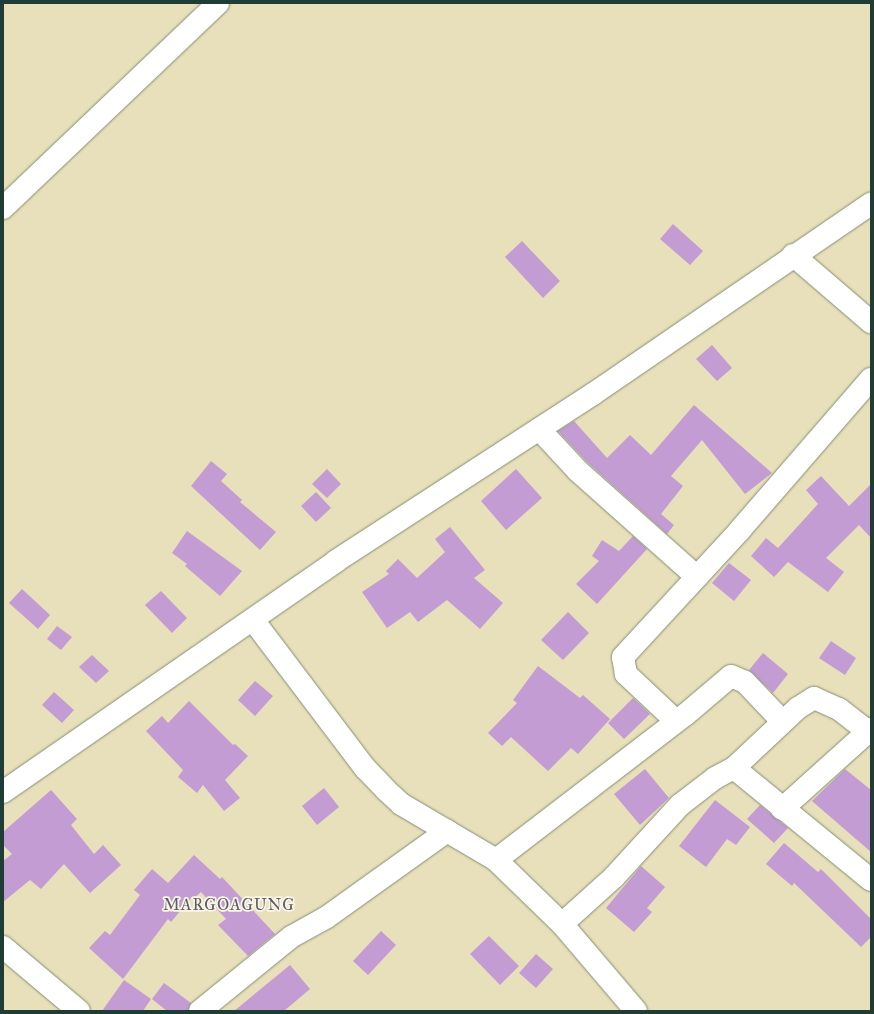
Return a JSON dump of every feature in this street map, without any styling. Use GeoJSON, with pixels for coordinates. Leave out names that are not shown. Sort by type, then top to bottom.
{"type":"FeatureCollection","features":[{"type":"Feature","properties":{"kind":"street"},"geometry":{"type":"LineString","coordinates":[[3,208],[218,3]]}},
{"type":"Feature","properties":{"kind":"street"},"geometry":{"type":"LineString","coordinates":[[3,792],[336,561],[659,350],[793,255],[871,204]]}},
{"type":"Feature","properties":{"kind":"street"},"geometry":{"type":"LineString","coordinates":[[793,255],[871,322]]}},
{"type":"Feature","properties":{"kind":"street"},"geometry":{"type":"LineString","coordinates":[[676,721],[626,674],[623,660],[871,379]]}},
{"type":"Feature","properties":{"kind":"street"},"geometry":{"type":"LineString","coordinates":[[539,429],[578,471],[697,577]]}},
{"type":"Feature","properties":{"kind":"street"},"geometry":{"type":"LineString","coordinates":[[253,620],[365,768],[401,804],[496,860],[562,924],[636,1011]]}},
{"type":"Feature","properties":{"kind":"street"},"geometry":{"type":"LineString","coordinates":[[496,860],[676,721],[731,676],[745,682],[782,721]]}},
{"type":"Feature","properties":{"kind":"street"},"geometry":{"type":"LineString","coordinates":[[562,924],[614,876],[680,805],[710,782],[734,768],[782,721],[814,698],[839,709],[870,730],[782,809]]}},
{"type":"Feature","properties":{"kind":"street"},"geometry":{"type":"LineString","coordinates":[[734,768],[782,809],[871,880]]}},
{"type":"Feature","properties":{"kind":"street"},"geometry":{"type":"LineString","coordinates":[[200,1011],[291,937],[327,917],[447,831]]}},
{"type":"Feature","properties":{"kind":"street"},"geometry":{"type":"LineString","coordinates":[[3,947],[79,1011]]}},
{"type":"Feature","properties":{"kind":"building"},"geometry":{"type":"Polygon","coordinates":[[[673,224],[703,251],[690,265],[660,239],[673,224]]]}},
{"type":"Feature","properties":{"kind":"building"},"geometry":{"type":"Polygon","coordinates":[[[522,241],[560,281],[543,298],[505,257],[522,241]]]}},
{"type":"Feature","properties":{"kind":"building"},"geometry":{"type":"Polygon","coordinates":[[[712,345],[732,368],[717,381],[696,359],[712,345]]]}},
{"type":"Feature","properties":{"kind":"building"},"geometry":{"type":"Polygon","coordinates":[[[694,405],[772,473],[745,494],[702,440],[671,476],[683,486],[661,514],[674,525],[667,534],[587,462],[558,431],[574,421],[607,458],[630,435],[651,455],[694,405]]]}},
{"type":"Feature","properties":{"kind":"building"},"geometry":{"type":"Polygon","coordinates":[[[211,461],[227,474],[221,481],[242,500],[240,502],[276,532],[260,550],[191,486],[211,461]]]}},
{"type":"Feature","properties":{"kind":"building"},"geometry":{"type":"Polygon","coordinates":[[[327,469],[341,484],[327,498],[312,484],[327,469]]]}},
{"type":"Feature","properties":{"kind":"building"},"geometry":{"type":"Polygon","coordinates":[[[516,469],[542,498],[506,530],[481,501],[516,469]]]}},
{"type":"Feature","properties":{"kind":"building"},"geometry":{"type":"Polygon","coordinates":[[[821,476],[849,506],[871,484],[871,538],[859,525],[826,558],[844,572],[828,592],[788,562],[774,577],[751,556],[766,538],[778,548],[818,504],[806,490],[821,476]]]}},
{"type":"Feature","properties":{"kind":"building"},"geometry":{"type":"Polygon","coordinates":[[[316,492],[331,508],[316,522],[301,506],[316,492]]]}},
{"type":"Feature","properties":{"kind":"building"},"geometry":{"type":"Polygon","coordinates":[[[450,527],[485,570],[474,578],[503,603],[480,629],[447,600],[418,622],[410,612],[387,628],[362,592],[389,574],[386,571],[398,559],[417,578],[445,552],[435,539],[450,527]]]}},
{"type":"Feature","properties":{"kind":"building"},"geometry":{"type":"Polygon","coordinates":[[[187,531],[242,571],[220,596],[185,566],[187,564],[172,553],[187,531]]]}},
{"type":"Feature","properties":{"kind":"building"},"geometry":{"type":"Polygon","coordinates":[[[633,536],[647,549],[597,604],[576,584],[599,561],[592,556],[602,540],[619,551],[633,536]]]}},
{"type":"Feature","properties":{"kind":"building"},"geometry":{"type":"Polygon","coordinates":[[[729,563],[751,580],[734,601],[712,583],[729,563]]]}},
{"type":"Feature","properties":{"kind":"building"},"geometry":{"type":"Polygon","coordinates":[[[22,589],[50,615],[38,629],[9,603],[22,589]]]}},
{"type":"Feature","properties":{"kind":"building"},"geometry":{"type":"Polygon","coordinates":[[[161,591],[187,618],[172,633],[145,605],[161,591]]]}},
{"type":"Feature","properties":{"kind":"building"},"geometry":{"type":"Polygon","coordinates":[[[568,612],[589,633],[563,660],[541,640],[568,612]]]}},
{"type":"Feature","properties":{"kind":"building"},"geometry":{"type":"Polygon","coordinates":[[[57,626],[72,637],[61,650],[47,639],[57,626]]]}},
{"type":"Feature","properties":{"kind":"building"},"geometry":{"type":"Polygon","coordinates":[[[831,641],[856,658],[845,675],[819,658],[831,641]]]}},
{"type":"Feature","properties":{"kind":"building"},"geometry":{"type":"Polygon","coordinates":[[[763,653],[788,674],[773,693],[749,670],[763,653]]]}},
{"type":"Feature","properties":{"kind":"building"},"geometry":{"type":"Polygon","coordinates":[[[92,655],[109,671],[96,683],[79,667],[92,655]]]}},
{"type":"Feature","properties":{"kind":"building"},"geometry":{"type":"Polygon","coordinates":[[[538,666],[580,698],[583,695],[610,719],[578,754],[571,748],[548,771],[511,737],[502,746],[488,733],[517,703],[513,700],[538,666]]]}},
{"type":"Feature","properties":{"kind":"building"},"geometry":{"type":"Polygon","coordinates":[[[255,681],[273,696],[255,716],[238,700],[255,681]]]}},
{"type":"Feature","properties":{"kind":"building"},"geometry":{"type":"Polygon","coordinates":[[[54,692],[74,710],[62,723],[42,705],[54,692]]]}},
{"type":"Feature","properties":{"kind":"building"},"geometry":{"type":"Polygon","coordinates":[[[633,698],[650,714],[624,739],[608,723],[633,698]]]}},
{"type":"Feature","properties":{"kind":"building"},"geometry":{"type":"Polygon","coordinates":[[[189,701],[233,745],[235,744],[248,756],[225,780],[240,798],[224,811],[203,785],[197,793],[178,777],[183,770],[146,731],[162,716],[168,723],[189,701]]]}},
{"type":"Feature","properties":{"kind":"building"},"geometry":{"type":"Polygon","coordinates":[[[645,769],[669,798],[640,825],[614,794],[645,769]]]}},
{"type":"Feature","properties":{"kind":"building"},"geometry":{"type":"Polygon","coordinates":[[[845,769],[871,790],[871,852],[812,801],[845,769]]]}},
{"type":"Feature","properties":{"kind":"building"},"geometry":{"type":"Polygon","coordinates":[[[324,788],[339,807],[317,825],[302,806],[324,788]]]}},
{"type":"Feature","properties":{"kind":"building"},"geometry":{"type":"Polygon","coordinates":[[[51,790],[77,819],[71,825],[94,854],[103,845],[121,865],[90,893],[64,864],[41,889],[30,880],[3,902],[3,861],[12,854],[3,845],[3,832],[51,790]]]}},
{"type":"Feature","properties":{"kind":"building"},"geometry":{"type":"Polygon","coordinates":[[[715,800],[750,827],[736,845],[727,839],[706,867],[679,846],[715,800]]]}},
{"type":"Feature","properties":{"kind":"building"},"geometry":{"type":"Polygon","coordinates":[[[760,805],[788,828],[774,843],[747,819],[760,805]]]}},
{"type":"Feature","properties":{"kind":"building"},"geometry":{"type":"Polygon","coordinates":[[[784,843],[818,872],[821,869],[871,919],[871,937],[861,947],[794,883],[792,886],[766,864],[784,843]]]}},
{"type":"Feature","properties":{"kind":"building"},"geometry":{"type":"Polygon","coordinates":[[[194,855],[220,879],[222,877],[275,934],[248,956],[218,925],[226,919],[201,892],[194,898],[192,897],[171,922],[168,919],[123,979],[89,948],[105,931],[110,935],[140,895],[134,890],[152,869],[168,883],[194,855]]]}},
{"type":"Feature","properties":{"kind":"building"},"geometry":{"type":"Polygon","coordinates":[[[641,866],[665,887],[647,908],[652,912],[634,932],[606,908],[641,866]]]}},
{"type":"Feature","properties":{"kind":"building"},"geometry":{"type":"Polygon","coordinates":[[[381,931],[396,945],[368,975],[353,961],[381,931]]]}},
{"type":"Feature","properties":{"kind":"building"},"geometry":{"type":"Polygon","coordinates":[[[489,936],[519,966],[500,985],[470,954],[489,936]]]}},
{"type":"Feature","properties":{"kind":"building"},"geometry":{"type":"Polygon","coordinates":[[[536,954],[553,969],[536,988],[519,973],[536,954]]]}},
{"type":"Feature","properties":{"kind":"building"},"geometry":{"type":"Polygon","coordinates":[[[290,965],[310,989],[284,1011],[234,1011],[290,965]]]}},
{"type":"Feature","properties":{"kind":"building"},"geometry":{"type":"Polygon","coordinates":[[[124,980],[151,999],[143,1011],[102,1011],[124,980]]]}},
{"type":"Feature","properties":{"kind":"building"},"geometry":{"type":"Polygon","coordinates":[[[164,983],[191,1003],[188,1011],[167,1011],[152,999],[164,983]]]}},
{"type":"Feature","properties":{"kind":"district","name":"MARGOAGUNG"},"geometry":{"type":"Point","coordinates":[229,905]}}]}
